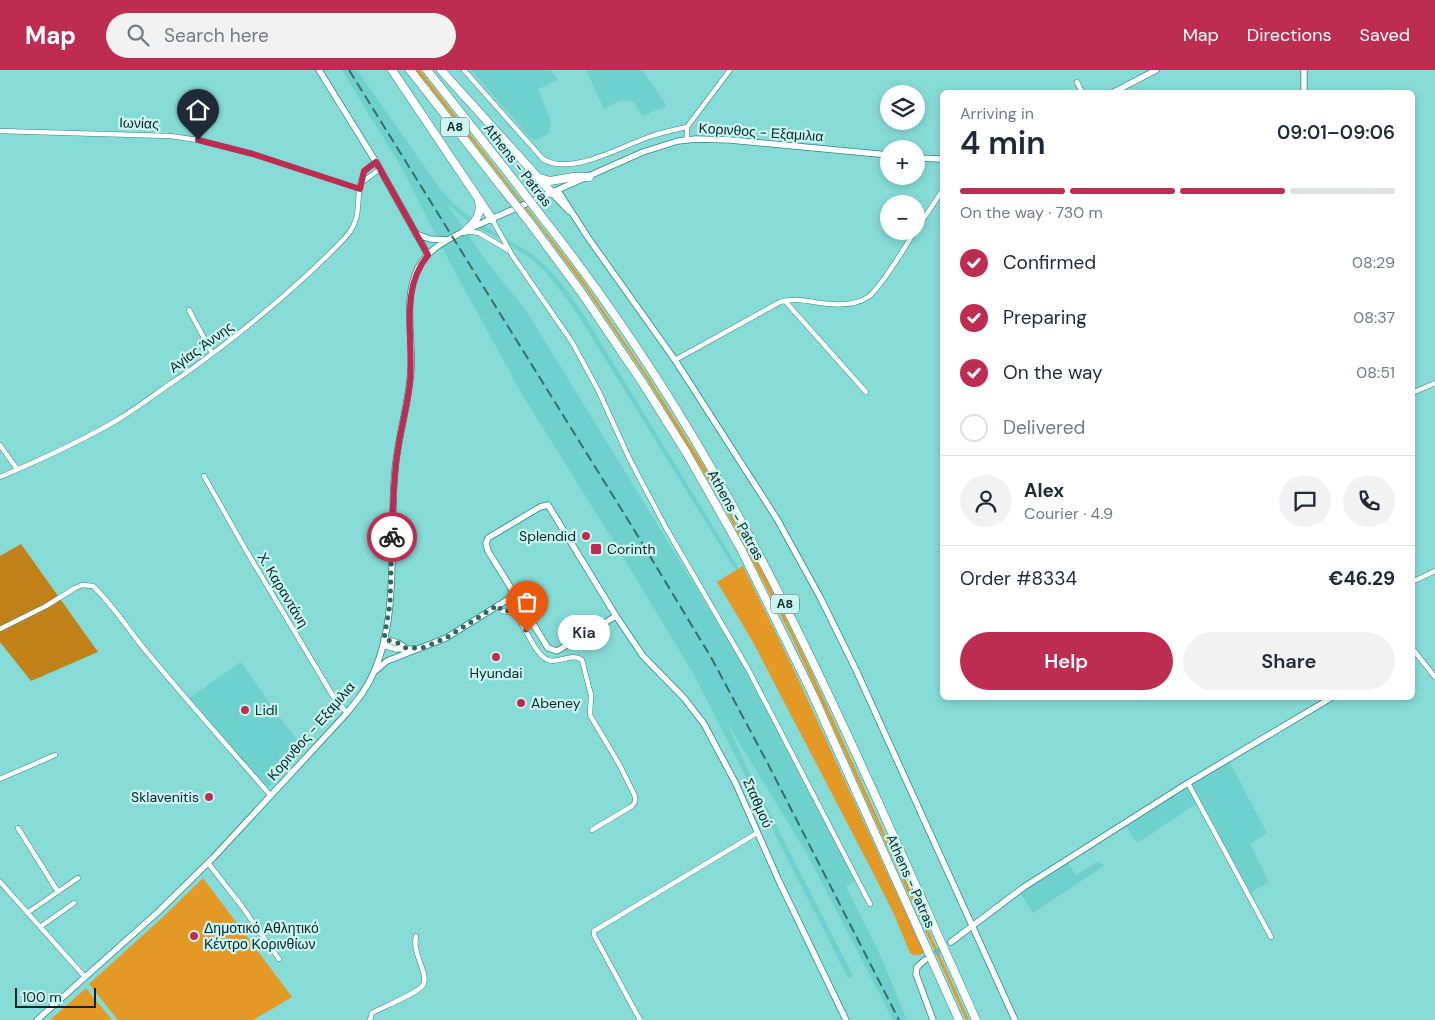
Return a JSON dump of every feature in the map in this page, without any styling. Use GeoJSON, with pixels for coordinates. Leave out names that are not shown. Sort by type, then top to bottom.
{"type":"FeatureCollection","features":[{"type":"Feature","properties":{"kind":"highway"},"geometry":{"type":"LineString","coordinates":[[392,70],[492,219]]}},
{"type":"Feature","properties":{"kind":"highway","name":"Athens - Patras"},"geometry":{"type":"LineString","coordinates":[[410,70],[577,286],[635,371],[686,452],[730,529],[770,605],[812,693],[959,1020]]}},
{"type":"Feature","properties":{"kind":"highway","name":"Athens - Patras"},"geometry":{"type":"LineString","coordinates":[[427,70],[588,278],[646,363],[690,433],[738,516],[817,670],[976,1020]]}},
{"type":"Feature","properties":{"kind":"highway"},"geometry":{"type":"LineString","coordinates":[[441,70],[555,192]]}},
{"type":"Feature","properties":{"kind":"highway"},"geometry":{"type":"LineString","coordinates":[[539,176],[550,182],[573,177],[589,177]]}},
{"type":"Feature","properties":{"kind":"highway"},"geometry":{"type":"LineString","coordinates":[[465,231],[480,213],[478,197]]}},
{"type":"Feature","properties":{"kind":"street"},"geometry":{"type":"LineString","coordinates":[[319,70],[376,162],[428,255]]}},
{"type":"Feature","properties":{"kind":"street"},"geometry":{"type":"LineString","coordinates":[[464,70],[543,158],[550,163],[581,162],[612,152],[647,137],[687,127]]}},
{"type":"Feature","properties":{"kind":"street"},"geometry":{"type":"LineString","coordinates":[[687,140],[687,127],[730,70]]}},
{"type":"Feature","properties":{"kind":"street"},"geometry":{"type":"LineString","coordinates":[[1118,90],[1156,70]]}},
{"type":"Feature","properties":{"kind":"street"},"geometry":{"type":"LineString","coordinates":[[1304,70],[1304,90]]}},
{"type":"Feature","properties":{"kind":"street"},"geometry":{"type":"LineString","coordinates":[[1077,82],[1081,90]]}},
{"type":"Feature","properties":{"kind":"street","name":"Ιωνίας"},"geometry":{"type":"LineString","coordinates":[[0,131],[170,136],[198,140],[253,154],[360,189]]}},
{"type":"Feature","properties":{"kind":"street","name":"Κορινθος - Εξαμιλια"},"geometry":{"type":"LineString","coordinates":[[37,1020],[208,863],[347,713],[364,692],[384,642],[390,604],[395,470],[411,373],[410,298],[415,276],[428,255],[448,240],[492,219],[652,149],[687,140],[730,140],[880,154]]}},
{"type":"Feature","properties":{"kind":"street"},"geometry":{"type":"LineString","coordinates":[[925,158],[940,159]]}},
{"type":"Feature","properties":{"kind":"street","name":"Αγίας Άννης"},"geometry":{"type":"LineString","coordinates":[[0,477],[91,434],[120,418],[249,326],[352,230],[356,218],[364,171],[376,162]]}},
{"type":"Feature","properties":{"kind":"street"},"geometry":{"type":"LineString","coordinates":[[361,183],[380,169]]}},
{"type":"Feature","properties":{"kind":"street"},"geometry":{"type":"LineString","coordinates":[[555,192],[562,205],[570,212],[675,360],[777,519],[856,670],[1015,1020]]}},
{"type":"Feature","properties":{"kind":"street"},"geometry":{"type":"LineString","coordinates":[[925,218],[940,195]]}},
{"type":"Feature","properties":{"kind":"street"},"geometry":{"type":"LineString","coordinates":[[492,219],[512,255],[572,342],[598,390],[630,460],[666,528],[748,668],[870,904]]}},
{"type":"Feature","properties":{"kind":"street"},"geometry":{"type":"LineString","coordinates":[[465,231],[479,233],[503,247],[512,255]]}},
{"type":"Feature","properties":{"kind":"street"},"geometry":{"type":"LineString","coordinates":[[416,234],[430,239],[448,240]]}},
{"type":"Feature","properties":{"kind":"street"},"geometry":{"type":"LineString","coordinates":[[675,360],[770,306],[785,301],[834,304],[866,299],[876,290],[910,240]]}},
{"type":"Feature","properties":{"kind":"street"},"geometry":{"type":"LineString","coordinates":[[785,301],[866,392]]}},
{"type":"Feature","properties":{"kind":"street"},"geometry":{"type":"LineString","coordinates":[[189,310],[212,353]]}},
{"type":"Feature","properties":{"kind":"street"},"geometry":{"type":"LineString","coordinates":[[1415,392],[1435,383]]}},
{"type":"Feature","properties":{"kind":"street"},"geometry":{"type":"LineString","coordinates":[[0,445],[17,470]]}},
{"type":"Feature","properties":{"kind":"street","name":"Χ. Καραντάνη"},"geometry":{"type":"LineString","coordinates":[[204,476],[333,696],[347,713]]}},
{"type":"Feature","properties":{"kind":"street","name":"Σταθμού"},"geometry":{"type":"LineString","coordinates":[[515,595],[488,551],[486,546],[487,540],[540,507],[548,505],[616,616],[643,656],[693,708],[704,724],[736,784],[757,833],[846,1020]]}},
{"type":"Feature","properties":{"kind":"street"},"geometry":{"type":"LineString","coordinates":[[1415,581],[1435,571]]}},
{"type":"Feature","properties":{"kind":"street"},"geometry":{"type":"LineString","coordinates":[[0,629],[46,606],[75,588],[82,585],[92,586],[113,608],[181,693],[271,796]]}},
{"type":"Feature","properties":{"kind":"street"},"geometry":{"type":"LineString","coordinates":[[373,673],[387,662],[446,638],[515,595],[548,648],[557,652],[616,616]]}},
{"type":"Feature","properties":{"kind":"street"},"geometry":{"type":"LineString","coordinates":[[498,605],[502,611],[516,615],[544,657],[554,661],[574,656],[582,660],[591,695],[590,715],[635,796],[635,802],[632,806],[592,830]]}},
{"type":"Feature","properties":{"kind":"street"},"geometry":{"type":"LineString","coordinates":[[384,642],[398,643],[406,648],[422,648]]}},
{"type":"Feature","properties":{"kind":"street"},"geometry":{"type":"LineString","coordinates":[[1415,652],[1435,677]]}},
{"type":"Feature","properties":{"kind":"street"},"geometry":{"type":"LineString","coordinates":[[951,942],[1024,887],[1188,783],[1328,700]]}},
{"type":"Feature","properties":{"kind":"street"},"geometry":{"type":"LineString","coordinates":[[0,779],[56,754]]}},
{"type":"Feature","properties":{"kind":"street"},"geometry":{"type":"LineString","coordinates":[[1188,783],[1271,937]]}},
{"type":"Feature","properties":{"kind":"street"},"geometry":{"type":"LineString","coordinates":[[18,828],[58,892]]}},
{"type":"Feature","properties":{"kind":"street"},"geometry":{"type":"LineString","coordinates":[[640,1020],[594,935],[594,931],[757,833]]}},
{"type":"Feature","properties":{"kind":"street"},"geometry":{"type":"LineString","coordinates":[[208,863],[241,905],[279,959]]}},
{"type":"Feature","properties":{"kind":"street"},"geometry":{"type":"LineString","coordinates":[[27,913],[78,878]]}},
{"type":"Feature","properties":{"kind":"street"},"geometry":{"type":"LineString","coordinates":[[0,882],[86,977]]}},
{"type":"Feature","properties":{"kind":"street"},"geometry":{"type":"LineString","coordinates":[[40,927],[74,903]]}},
{"type":"Feature","properties":{"kind":"street"},"geometry":{"type":"LineString","coordinates":[[370,1020],[372,1013],[422,988],[424,984],[423,971],[415,948],[416,936]]}},
{"type":"Feature","properties":{"kind":"street"},"geometry":{"type":"LineString","coordinates":[[925,960],[918,967],[916,974],[933,1020]]}},
{"type":"Feature","properties":{"kind":"shaded area"},"geometry":{"type":"Polygon","coordinates":[[[342,70],[357,70],[441,190],[454,204],[478,223],[531,253],[546,266],[565,288],[584,315],[739,569],[736,571],[580,318],[561,291],[543,269],[529,257],[499,238],[477,228],[447,204],[487,262],[525,309],[738,656],[855,880],[846,887],[881,957],[907,1020],[893,1020],[806,852],[726,721],[747,768],[853,976],[848,978],[693,673],[523,396],[450,263],[403,170],[342,70]]]}},
{"type":"Feature","properties":{"kind":"shaded area"},"geometry":{"type":"Polygon","coordinates":[[[416,70],[420,70],[580,276],[649,378],[707,471],[766,578],[808,664],[969,1020],[966,1020],[791,635],[731,520],[704,473],[647,379],[586,289],[537,223],[416,70]]]}},
{"type":"Feature","properties":{"kind":"shaded area"},"geometry":{"type":"Polygon","coordinates":[[[471,70],[550,70],[558,80],[538,89],[551,122],[548,134],[533,141],[471,70]]]}},
{"type":"Feature","properties":{"kind":"shaded area"},"geometry":{"type":"Polygon","coordinates":[[[588,70],[642,70],[667,106],[642,116],[634,102],[621,100],[604,109],[587,72],[588,70]]]}},
{"type":"Feature","properties":{"kind":"shaded area"},"geometry":{"type":"Polygon","coordinates":[[[21,544],[98,652],[31,681],[0,642],[0,556],[21,544]]]}},
{"type":"Feature","properties":{"kind":"shaded area"},"geometry":{"type":"Polygon","coordinates":[[[743,566],[794,670],[924,953],[922,954],[913,955],[910,953],[894,914],[868,863],[753,642],[717,582],[743,566]]]}},
{"type":"Feature","properties":{"kind":"shaded area"},"geometry":{"type":"Polygon","coordinates":[[[241,662],[279,717],[305,749],[267,788],[189,698],[241,662]]]}},
{"type":"Feature","properties":{"kind":"shaded area"},"geometry":{"type":"Polygon","coordinates":[[[1229,761],[1267,833],[1250,844],[1269,882],[1250,893],[1191,783],[1229,761]]]}},
{"type":"Feature","properties":{"kind":"shaded area"},"geometry":{"type":"Polygon","coordinates":[[[1186,788],[1197,803],[1137,843],[1126,826],[1186,788]]]}},
{"type":"Feature","properties":{"kind":"shaded area"},"geometry":{"type":"Polygon","coordinates":[[[1099,861],[1104,866],[1033,913],[1020,893],[1068,863],[1076,875],[1099,861]]]}},
{"type":"Feature","properties":{"kind":"shaded area","name":"Δημοτικό Αθλητικό Κέντρο Κορινθίων"},"geometry":{"type":"Polygon","coordinates":[[[203,878],[292,997],[253,1020],[118,1020],[89,984],[203,878]]]}},
{"type":"Feature","properties":{"kind":"shaded area"},"geometry":{"type":"Polygon","coordinates":[[[86,988],[112,1020],[50,1020],[86,988]]]}},
{"type":"Feature","properties":{"kind":"tunnel"},"geometry":{"type":"LineString","coordinates":[[928,958],[951,942]]}},
{"type":"Feature","properties":{"kind":"railway"},"geometry":{"type":"LineString","coordinates":[[349,70],[712,659],[899,1020]]}},
{"type":"Feature","properties":{"kind":"way so far"},"geometry":{"type":"LineString","coordinates":[[392,537],[390,604],[384,639],[398,643],[406,648],[414,649],[429,646],[446,638],[498,605],[502,611],[516,615],[527,632]]}},
{"type":"Feature","properties":{"kind":"place","name":"Splendid"},"geometry":{"type":"Point","coordinates":[586,536]}},
{"type":"Feature","properties":{"kind":"place","name":"Corinth"},"geometry":{"type":"Point","coordinates":[596,549]}},
{"type":"Feature","properties":{"kind":"place","name":"Kia"},"geometry":{"type":"Point","coordinates":[527,632]}},
{"type":"Feature","properties":{"kind":"place","name":"Hyundai"},"geometry":{"type":"Point","coordinates":[496,657]}},
{"type":"Feature","properties":{"kind":"place","name":"Abeney"},"geometry":{"type":"Point","coordinates":[521,703]}},
{"type":"Feature","properties":{"kind":"place","name":"Lidl"},"geometry":{"type":"Point","coordinates":[245,710]}},
{"type":"Feature","properties":{"kind":"place","name":"Sklavenitis"},"geometry":{"type":"Point","coordinates":[209,797]}},
{"type":"Feature","properties":{"kind":"place","name":"Δημοτικό Αθλητικό Κέντρο Κορινθίων"},"geometry":{"type":"Point","coordinates":[194,936]}},
{"type":"Feature","properties":{"kind":"route"},"geometry":{"type":"LineString","coordinates":[[198,140],[253,154],[360,189],[364,171],[376,162],[428,255],[423,260],[415,276],[410,298],[411,367],[409,393],[395,470],[392,537]]}}]}
